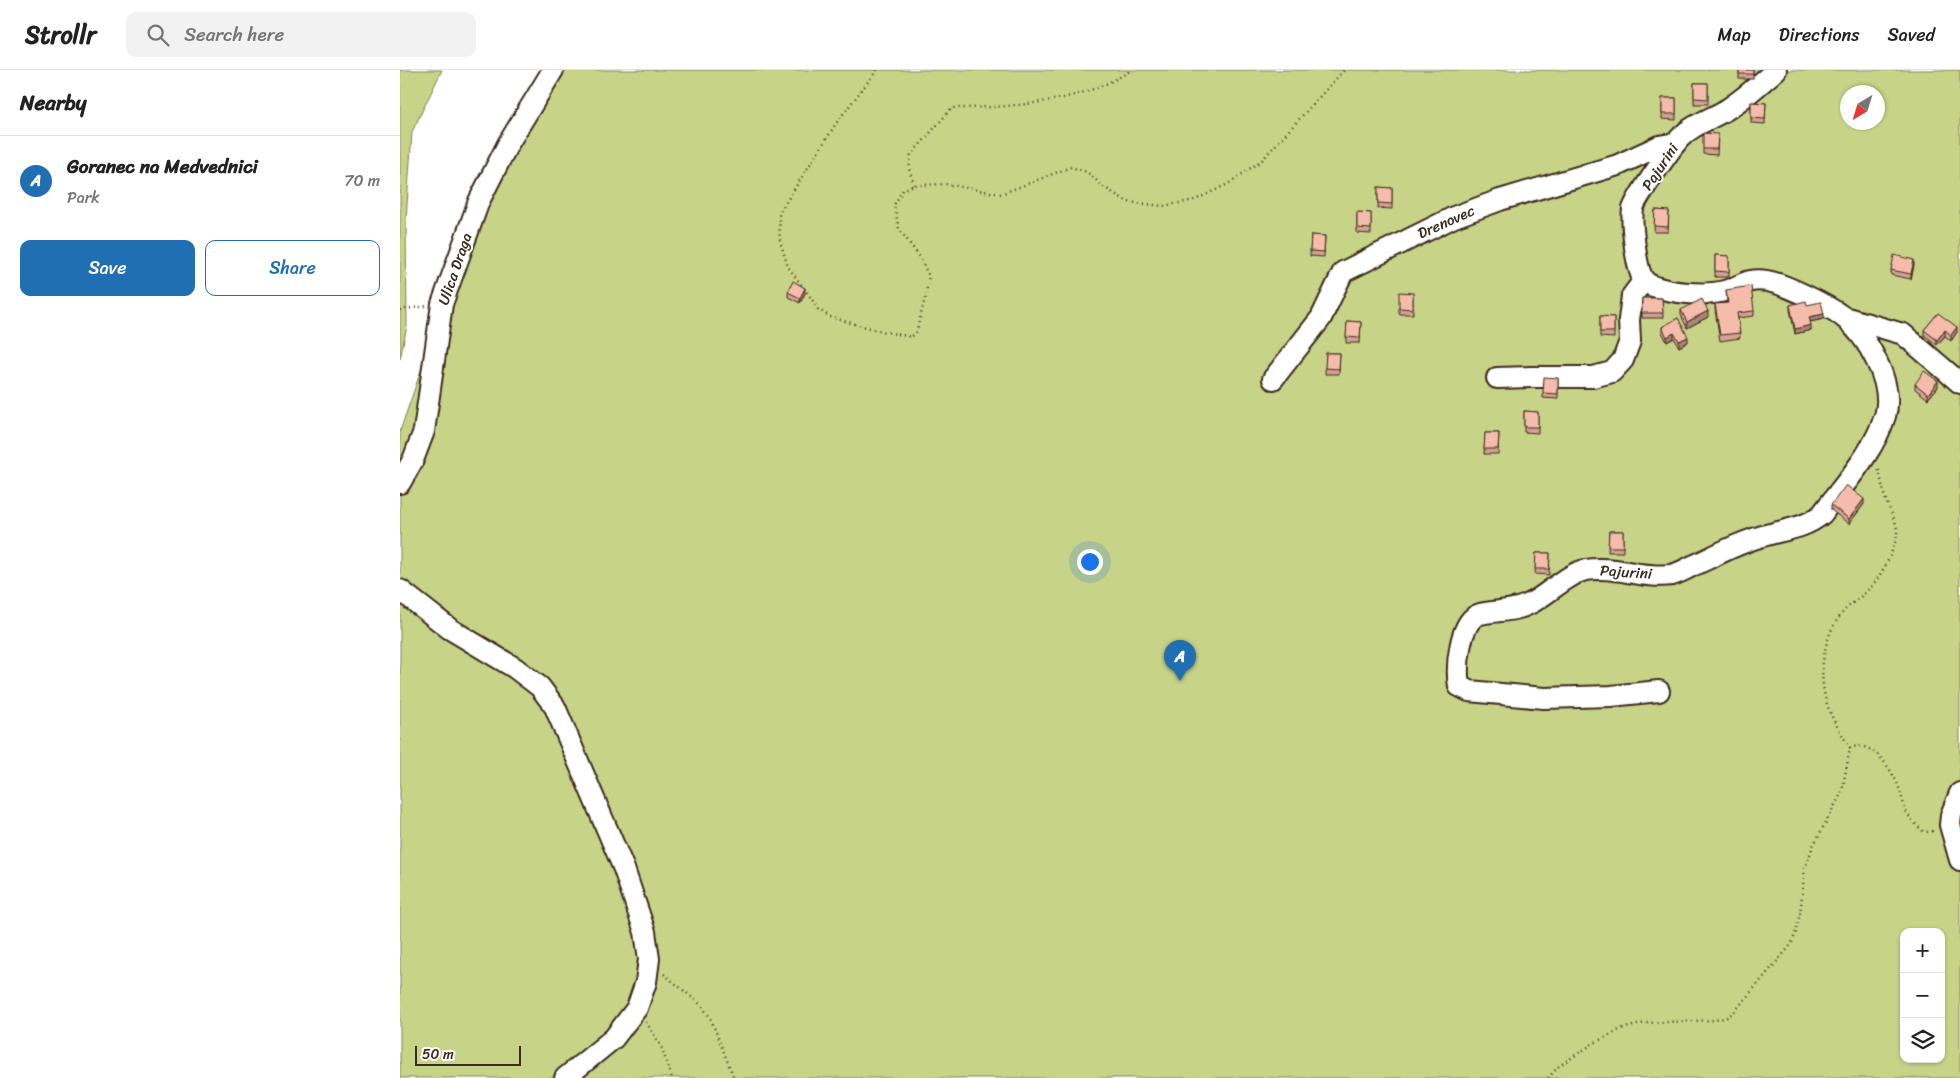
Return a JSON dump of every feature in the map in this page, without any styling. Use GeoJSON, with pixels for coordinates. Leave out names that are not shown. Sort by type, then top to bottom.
{"type":"FeatureCollection","features":[{"type":"Feature","properties":{"kind":"street","name":"Ulica Draga"},"geometry":{"type":"LineString","coordinates":[[400,483],[413,460],[424,431],[442,304],[479,201],[508,144],[553,70]]}},
{"type":"Feature","properties":{"kind":"street","name":"Pajurini"},"geometry":{"type":"LineString","coordinates":[[1776,70],[1729,108],[1691,129],[1676,143],[1632,208],[1637,259],[1644,280],[1651,286],[1664,290],[1707,294],[1726,291],[1744,282],[1766,281],[1794,291],[1842,316],[1903,334],[1960,383]]}},
{"type":"Feature","properties":{"kind":"street","name":"Drenovec"},"geometry":{"type":"LineString","coordinates":[[1273,379],[1321,318],[1343,272],[1454,217],[1500,200],[1618,165],[1659,146],[1676,143]]}},
{"type":"Feature","properties":{"kind":"street"},"geometry":{"type":"LineString","coordinates":[[1496,378],[1593,377],[1612,372],[1623,360],[1630,341],[1629,320],[1632,296],[1644,280]]}},
{"type":"Feature","properties":{"kind":"street","name":"Pajurini"},"geometry":{"type":"LineString","coordinates":[[1659,690],[1611,696],[1544,698],[1469,691],[1459,686],[1457,674],[1464,628],[1478,615],[1516,609],[1531,603],[1576,573],[1586,570],[1608,570],[1637,574],[1673,575],[1732,548],[1769,534],[1786,531],[1814,521],[1822,514],[1871,445],[1885,416],[1888,401],[1877,362],[1857,331],[1842,316]]}},
{"type":"Feature","properties":{"kind":"street"},"geometry":{"type":"LineString","coordinates":[[400,590],[450,629],[515,668],[540,687],[555,707],[624,870],[645,932],[649,959],[646,982],[637,1008],[614,1038],[564,1078]]}},
{"type":"Feature","properties":{"kind":"street"},"geometry":{"type":"LineString","coordinates":[[1960,793],[1951,815],[1950,825],[1960,860]]}},
{"type":"Feature","properties":{"kind":"path"},"geometry":{"type":"LineString","coordinates":[[877,70],[837,122],[779,213],[780,241],[788,267],[818,309],[830,317],[873,330],[911,337],[916,333],[929,276],[919,256],[899,229],[894,205],[903,190],[914,185],[945,184],[1001,194],[1071,168],[1087,172],[1105,188],[1128,202],[1163,206],[1195,200],[1228,184],[1262,160],[1344,70]]}},
{"type":"Feature","properties":{"kind":"path"},"geometry":{"type":"LineString","coordinates":[[914,185],[910,170],[911,156],[952,108],[1025,104],[1076,94],[1114,82],[1131,70]]}},
{"type":"Feature","properties":{"kind":"path"},"geometry":{"type":"LineString","coordinates":[[400,310],[442,304]]}},
{"type":"Feature","properties":{"kind":"path"},"geometry":{"type":"LineString","coordinates":[[1548,1078],[1559,1066],[1594,1043],[1622,1029],[1645,1023],[1716,1020],[1727,1017],[1734,1012],[1790,945],[1796,932],[1800,914],[1805,868],[1813,846],[1842,792],[1850,748],[1827,706],[1822,681],[1823,654],[1830,633],[1846,609],[1872,587],[1889,558],[1896,541],[1896,521],[1884,496],[1880,472],[1871,445]]}},
{"type":"Feature","properties":{"kind":"path"},"geometry":{"type":"LineString","coordinates":[[1850,748],[1856,746],[1866,747],[1878,754],[1889,768],[1898,785],[1906,812],[1924,832],[1932,832],[1950,825]]}},
{"type":"Feature","properties":{"kind":"path"},"geometry":{"type":"LineString","coordinates":[[649,959],[667,978],[701,1006],[710,1017],[734,1078]]}},
{"type":"Feature","properties":{"kind":"path"},"geometry":{"type":"LineString","coordinates":[[637,1008],[661,1046],[672,1078]]}},
{"type":"Feature","properties":{"kind":"green space"},"geometry":{"type":"Polygon","coordinates":[[[400,70],[442,70],[412,132],[406,220],[407,326],[400,359],[400,70]]]}},
{"type":"Feature","properties":{"kind":"green space"},"geometry":{"type":"Polygon","coordinates":[[[555,70],[1960,70],[1960,1078],[400,1078],[400,431],[490,171],[555,70]]]}},
{"type":"Feature","properties":{"kind":"building"},"geometry":{"type":"Polygon","coordinates":[[[1739,70],[1753,70],[1753,74],[1739,74],[1739,70]]]}},
{"type":"Feature","properties":{"kind":"building"},"geometry":{"type":"Polygon","coordinates":[[[1694,83],[1708,83],[1708,99],[1694,98],[1694,83]]]}},
{"type":"Feature","properties":{"kind":"building"},"geometry":{"type":"Polygon","coordinates":[[[1662,98],[1676,98],[1676,114],[1662,114],[1662,98]]]}},
{"type":"Feature","properties":{"kind":"building"},"geometry":{"type":"Polygon","coordinates":[[[1751,102],[1766,103],[1765,119],[1751,118],[1751,102]]]}},
{"type":"Feature","properties":{"kind":"building"},"geometry":{"type":"Polygon","coordinates":[[[1703,133],[1718,134],[1717,149],[1703,149],[1703,133]]]}},
{"type":"Feature","properties":{"kind":"building"},"geometry":{"type":"Polygon","coordinates":[[[1378,187],[1392,188],[1392,204],[1378,203],[1378,187]]]}},
{"type":"Feature","properties":{"kind":"building"},"geometry":{"type":"Polygon","coordinates":[[[1655,210],[1669,211],[1668,227],[1654,226],[1655,210]]]}},
{"type":"Feature","properties":{"kind":"building"},"geometry":{"type":"Polygon","coordinates":[[[1357,212],[1371,213],[1371,229],[1357,228],[1357,212]]]}},
{"type":"Feature","properties":{"kind":"building"},"geometry":{"type":"Polygon","coordinates":[[[1311,235],[1325,236],[1324,252],[1310,251],[1311,235]]]}},
{"type":"Feature","properties":{"kind":"building"},"geometry":{"type":"Polygon","coordinates":[[[1715,255],[1729,256],[1729,272],[1715,271],[1715,255]]]}},
{"type":"Feature","properties":{"kind":"building"},"geometry":{"type":"Polygon","coordinates":[[[1894,255],[1914,260],[1911,274],[1891,270],[1894,255]]]}},
{"type":"Feature","properties":{"kind":"building"},"geometry":{"type":"Polygon","coordinates":[[[793,281],[805,288],[800,298],[788,292],[793,281]]]}},
{"type":"Feature","properties":{"kind":"building"},"geometry":{"type":"Polygon","coordinates":[[[1751,286],[1754,311],[1737,313],[1740,333],[1720,335],[1715,304],[1728,303],[1726,290],[1751,286]]]}},
{"type":"Feature","properties":{"kind":"building"},"geometry":{"type":"Polygon","coordinates":[[[1399,292],[1413,293],[1413,309],[1399,308],[1399,292]]]}},
{"type":"Feature","properties":{"kind":"building"},"geometry":{"type":"Polygon","coordinates":[[[1642,298],[1662,298],[1663,313],[1642,313],[1642,298]]]}},
{"type":"Feature","properties":{"kind":"building"},"geometry":{"type":"Polygon","coordinates":[[[1702,299],[1708,311],[1687,322],[1681,310],[1702,299]]]}},
{"type":"Feature","properties":{"kind":"building"},"geometry":{"type":"Polygon","coordinates":[[[1806,301],[1807,305],[1821,302],[1824,314],[1809,317],[1811,325],[1795,329],[1790,305],[1806,301]]]}},
{"type":"Feature","properties":{"kind":"building"},"geometry":{"type":"Polygon","coordinates":[[[1938,313],[1957,327],[1951,335],[1945,330],[1937,340],[1924,330],[1938,313]]]}},
{"type":"Feature","properties":{"kind":"building"},"geometry":{"type":"Polygon","coordinates":[[[1600,316],[1614,317],[1614,332],[1600,332],[1600,316]]]}},
{"type":"Feature","properties":{"kind":"building"},"geometry":{"type":"Polygon","coordinates":[[[1678,318],[1688,337],[1679,341],[1674,333],[1667,337],[1662,327],[1678,318]]]}},
{"type":"Feature","properties":{"kind":"building"},"geometry":{"type":"Polygon","coordinates":[[[1347,321],[1361,322],[1360,338],[1346,337],[1347,321]]]}},
{"type":"Feature","properties":{"kind":"building"},"geometry":{"type":"Polygon","coordinates":[[[1326,353],[1340,353],[1339,369],[1325,368],[1326,353]]]}},
{"type":"Feature","properties":{"kind":"building"},"geometry":{"type":"Polygon","coordinates":[[[1924,371],[1938,381],[1928,394],[1915,384],[1924,371]]]}},
{"type":"Feature","properties":{"kind":"building"},"geometry":{"type":"Polygon","coordinates":[[[1544,377],[1558,378],[1558,394],[1543,393],[1544,377]]]}},
{"type":"Feature","properties":{"kind":"building"},"geometry":{"type":"Polygon","coordinates":[[[1524,411],[1538,412],[1538,427],[1524,427],[1524,411]]]}},
{"type":"Feature","properties":{"kind":"building"},"geometry":{"type":"Polygon","coordinates":[[[1485,433],[1499,433],[1498,449],[1484,449],[1485,433]]]}},
{"type":"Feature","properties":{"kind":"building"},"geometry":{"type":"Polygon","coordinates":[[[1846,485],[1864,499],[1849,519],[1831,505],[1846,485]]]}},
{"type":"Feature","properties":{"kind":"building"},"geometry":{"type":"Polygon","coordinates":[[[1609,531],[1623,531],[1623,547],[1608,547],[1609,531]]]}},
{"type":"Feature","properties":{"kind":"building"},"geometry":{"type":"Polygon","coordinates":[[[1536,553],[1550,553],[1549,569],[1535,569],[1536,553]]]}},
{"type":"Feature","properties":{"kind":"place","name":"Goranec na Medvednici"},"geometry":{"type":"Point","coordinates":[1180,681]}}]}
